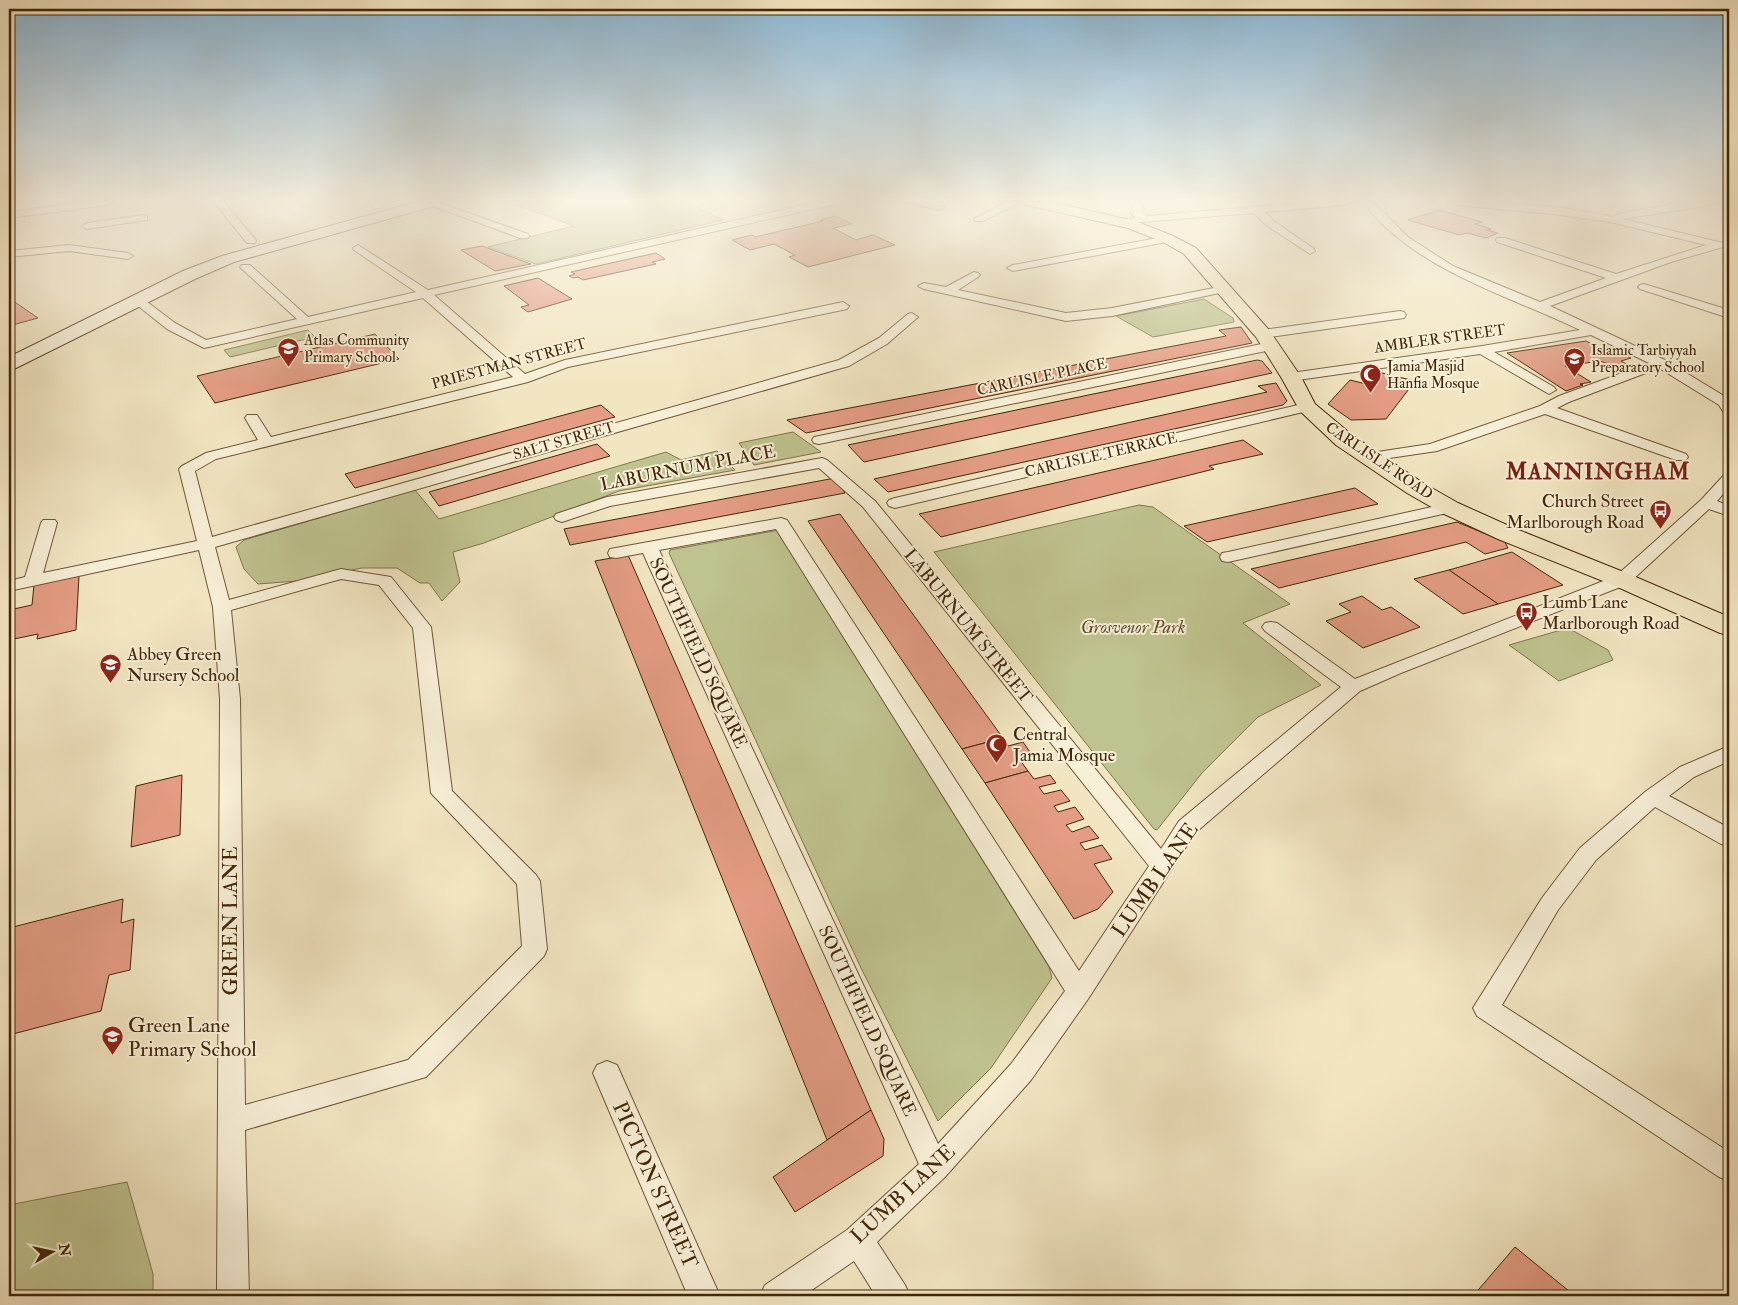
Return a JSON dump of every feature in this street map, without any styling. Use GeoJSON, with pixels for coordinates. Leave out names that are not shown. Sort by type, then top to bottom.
{"type":"FeatureCollection","features":[{"type":"Feature","properties":{"kind":"main road"},"geometry":{"type":"LineString","coordinates":[[9,364],[189,275],[218,263]]}},
{"type":"Feature","properties":{"kind":"main road","name":"CARLISLE ROAD"},"geometry":{"type":"LineString","coordinates":[[1200,263],[1267,340],[1291,377],[1307,408],[1324,424],[1369,457],[1450,508],[1507,534],[1622,580],[1729,627]]}},
{"type":"Feature","properties":{"kind":"street"},"geometry":{"type":"LineString","coordinates":[[380,263],[426,294],[523,379]]}},
{"type":"Feature","properties":{"kind":"street"},"geometry":{"type":"LineString","coordinates":[[138,301],[171,326],[204,344],[563,263]]}},
{"type":"Feature","properties":{"kind":"street"},"geometry":{"type":"LineString","coordinates":[[1013,268],[1040,263]]}},
{"type":"Feature","properties":{"kind":"street"},"geometry":{"type":"LineString","coordinates":[[1442,263],[1472,278],[1540,306],[1660,363],[1724,402],[1729,410]]}},
{"type":"Feature","properties":{"kind":"street"},"geometry":{"type":"LineString","coordinates":[[1570,263],[1616,278]]}},
{"type":"Feature","properties":{"kind":"street"},"geometry":{"type":"LineString","coordinates":[[1540,306],[1664,263]]}},
{"type":"Feature","properties":{"kind":"street"},"geometry":{"type":"LineString","coordinates":[[246,267],[306,321]]}},
{"type":"Feature","properties":{"kind":"street"},"geometry":{"type":"LineString","coordinates":[[948,291],[974,275]]}},
{"type":"Feature","properties":{"kind":"street"},"geometry":{"type":"LineString","coordinates":[[924,286],[1066,317],[1112,312],[1224,290]]}},
{"type":"Feature","properties":{"kind":"street"},"geometry":{"type":"LineString","coordinates":[[1644,287],[1729,314]]}},
{"type":"Feature","properties":{"kind":"street","name":"PRIESTMAN STREET"},"geometry":{"type":"LineString","coordinates":[[188,469],[211,456],[523,379],[565,364],[843,306]]}},
{"type":"Feature","properties":{"kind":"street","name":"CARLISLE PLACE"},"geometry":{"type":"LineString","coordinates":[[819,440],[1267,340],[1400,315]]}},
{"type":"Feature","properties":{"kind":"street","name":"SALT STREET"},"geometry":{"type":"LineString","coordinates":[[9,586],[206,544],[844,363],[883,342],[912,317]]}},
{"type":"Feature","properties":{"kind":"street","name":"AMBLER STREET"},"geometry":{"type":"LineString","coordinates":[[1291,377],[1482,350],[1594,331]]}},
{"type":"Feature","properties":{"kind":"street"},"geometry":{"type":"LineString","coordinates":[[1482,350],[1548,390]]}},
{"type":"Feature","properties":{"kind":"street"},"geometry":{"type":"LineString","coordinates":[[1369,457],[1432,448],[1545,409],[1660,363]]}},
{"type":"Feature","properties":{"kind":"street","name":"CARLISLE TERRACE"},"geometry":{"type":"LineString","coordinates":[[895,503],[1307,408]]}},
{"type":"Feature","properties":{"kind":"street"},"geometry":{"type":"LineString","coordinates":[[1545,409],[1681,456]]}},
{"type":"Feature","properties":{"kind":"street"},"geometry":{"type":"LineString","coordinates":[[252,418],[267,443]]}},
{"type":"Feature","properties":{"kind":"street","name":"LABURNUM PLACE"},"geometry":{"type":"LineString","coordinates":[[562,517],[607,502],[822,463]]}},
{"type":"Feature","properties":{"kind":"street","name":"LABURNUM STREET"},"geometry":{"type":"LineString","coordinates":[[822,463],[869,504],[1162,866]]}},
{"type":"Feature","properties":{"kind":"street","name":"GREEN LANE"},"geometry":{"type":"LineString","coordinates":[[188,469],[222,606],[230,699],[230,1121],[233,1296]]}},
{"type":"Feature","properties":{"kind":"street"},"geometry":{"type":"LineString","coordinates":[[1622,580],[1707,502],[1729,478]]}},
{"type":"Feature","properties":{"kind":"street"},"geometry":{"type":"LineString","coordinates":[[1707,502],[1729,511]]}},
{"type":"Feature","properties":{"kind":"street"},"geometry":{"type":"LineString","coordinates":[[1228,557],[1450,508]]}},
{"type":"Feature","properties":{"kind":"street"},"geometry":{"type":"LineString","coordinates":[[33,580],[50,523]]}},
{"type":"Feature","properties":{"kind":"street","name":"SOUTHFIELD SQUARE"},"geometry":{"type":"LineString","coordinates":[[935,1168],[649,547],[781,523],[1079,992]]}},
{"type":"Feature","properties":{"kind":"street"},"geometry":{"type":"LineString","coordinates":[[616,553],[649,547]]}},
{"type":"Feature","properties":{"kind":"street"},"geometry":{"type":"LineString","coordinates":[[222,606],[341,574],[386,581],[422,627],[442,793],[528,881],[535,950],[416,1069],[230,1121]]}},
{"type":"Feature","properties":{"kind":"street","name":"LUMB LANE"},"geometry":{"type":"LineString","coordinates":[[776,1296],[858,1240],[935,1168],[1021,1072],[1079,992],[1187,827],[1353,687],[1394,669],[1622,580]]}},
{"type":"Feature","properties":{"kind":"street"},"geometry":{"type":"LineString","coordinates":[[1271,627],[1353,687]]}},
{"type":"Feature","properties":{"kind":"street"},"geometry":{"type":"LineString","coordinates":[[1729,753],[1687,772],[1652,797],[1588,854],[1550,904],[1486,1008],[1729,1168]]}},
{"type":"Feature","properties":{"kind":"street"},"geometry":{"type":"LineString","coordinates":[[1652,797],[1729,838]]}},
{"type":"Feature","properties":{"kind":"street","name":"PICTON STREET"},"geometry":{"type":"LineString","coordinates":[[607,1073],[704,1296]]}},
{"type":"Feature","properties":{"kind":"street"},"geometry":{"type":"LineString","coordinates":[[858,1240],[894,1296]]}},
{"type":"Feature","properties":{"kind":"green space"},"geometry":{"type":"Polygon","coordinates":[[[1204,299],[1233,318],[1234,322],[1153,337],[1116,316],[1204,299]]]}},
{"type":"Feature","properties":{"kind":"green space"},"geometry":{"type":"Polygon","coordinates":[[[308,330],[315,337],[230,357],[224,350],[308,330]]]}},
{"type":"Feature","properties":{"kind":"green space"},"geometry":{"type":"Polygon","coordinates":[[[793,432],[821,452],[754,465],[739,443],[793,432]]]}},
{"type":"Feature","properties":{"kind":"green space"},"geometry":{"type":"Polygon","coordinates":[[[717,451],[735,470],[619,491],[484,543],[453,552],[460,582],[442,601],[429,583],[420,583],[397,568],[362,568],[297,581],[258,584],[244,569],[236,547],[244,540],[415,490],[439,519],[666,452],[681,460],[717,451]]]}},
{"type":"Feature","properties":{"kind":"green space","name":"Grosvenor Park"},"geometry":{"type":"Polygon","coordinates":[[[1139,505],[1153,507],[1290,604],[1243,623],[1321,685],[1258,717],[1202,773],[1157,830],[1154,829],[934,552],[1139,505]]]}},
{"type":"Feature","properties":{"kind":"green space"},"geometry":{"type":"Polygon","coordinates":[[[779,530],[1049,967],[1052,978],[991,1068],[938,1121],[861,968],[669,553],[670,550],[779,530]]]}},
{"type":"Feature","properties":{"kind":"green space"},"geometry":{"type":"Polygon","coordinates":[[[1568,628],[1608,650],[1613,660],[1559,681],[1509,645],[1568,628]]]}},
{"type":"Feature","properties":{"kind":"green space"},"geometry":{"type":"Polygon","coordinates":[[[127,1182],[153,1274],[153,1296],[9,1296],[9,1205],[127,1182]]]}},
{"type":"Feature","properties":{"kind":"building"},"geometry":{"type":"Polygon","coordinates":[[[482,263],[531,264],[495,271],[482,263]]]}},
{"type":"Feature","properties":{"kind":"building"},"geometry":{"type":"Polygon","coordinates":[[[612,263],[656,264],[583,280],[578,277],[573,278],[569,276],[575,274],[571,272],[612,263]]]}},
{"type":"Feature","properties":{"kind":"building"},"geometry":{"type":"Polygon","coordinates":[[[800,263],[824,263],[808,267],[800,263]]]}},
{"type":"Feature","properties":{"kind":"building"},"geometry":{"type":"Polygon","coordinates":[[[538,278],[572,299],[528,312],[521,307],[529,305],[504,286],[538,278]]]}},
{"type":"Feature","properties":{"kind":"building"},"geometry":{"type":"Polygon","coordinates":[[[9,298],[38,318],[9,326],[9,298]]]}},
{"type":"Feature","properties":{"kind":"building"},"geometry":{"type":"Polygon","coordinates":[[[1241,327],[1252,343],[806,433],[787,420],[1226,336],[1219,330],[1241,327]]]}},
{"type":"Feature","properties":{"kind":"building"},"geometry":{"type":"Polygon","coordinates":[[[375,334],[399,359],[215,403],[197,376],[375,334]]]}},
{"type":"Feature","properties":{"kind":"building","name":"Islamic Tarbiyyah Preparatory School"},"geometry":{"type":"Polygon","coordinates":[[[1586,341],[1600,348],[1609,347],[1631,358],[1621,361],[1630,366],[1621,369],[1600,361],[1565,366],[1591,382],[1580,384],[1583,385],[1566,391],[1507,353],[1586,341]]]}},
{"type":"Feature","properties":{"kind":"building"},"geometry":{"type":"Polygon","coordinates":[[[1257,360],[1262,361],[1272,373],[864,462],[848,445],[1257,360]]]}},
{"type":"Feature","properties":{"kind":"building","name":"Jamia Masjid Hanfia Mosque"},"geometry":{"type":"Polygon","coordinates":[[[1378,372],[1415,381],[1386,419],[1351,420],[1328,404],[1350,380],[1366,384],[1378,372]]]}},
{"type":"Feature","properties":{"kind":"building"},"geometry":{"type":"Polygon","coordinates":[[[1276,383],[1287,401],[1283,405],[888,492],[874,479],[1267,392],[1258,386],[1276,383]]]}},
{"type":"Feature","properties":{"kind":"building"},"geometry":{"type":"Polygon","coordinates":[[[601,405],[615,417],[355,488],[345,474],[601,405]]]}},
{"type":"Feature","properties":{"kind":"building"},"geometry":{"type":"Polygon","coordinates":[[[1243,440],[1263,454],[1209,466],[1214,469],[941,537],[919,514],[1243,440]]]}},
{"type":"Feature","properties":{"kind":"building"},"geometry":{"type":"Polygon","coordinates":[[[597,444],[610,456],[439,506],[429,492],[597,444]]]}},
{"type":"Feature","properties":{"kind":"building"},"geometry":{"type":"Polygon","coordinates":[[[835,478],[845,493],[570,545],[564,529],[835,478]]]}},
{"type":"Feature","properties":{"kind":"building"},"geometry":{"type":"Polygon","coordinates":[[[1355,488],[1378,504],[1207,542],[1184,526],[1355,488]]]}},
{"type":"Feature","properties":{"kind":"building"},"geometry":{"type":"Polygon","coordinates":[[[840,514],[1003,738],[962,749],[808,521],[840,514]]]}},
{"type":"Feature","properties":{"kind":"building"},"geometry":{"type":"Polygon","coordinates":[[[1457,522],[1505,542],[1508,548],[1485,554],[1466,542],[1279,588],[1251,569],[1457,522]]]}},
{"type":"Feature","properties":{"kind":"building"},"geometry":{"type":"Polygon","coordinates":[[[1512,552],[1563,585],[1498,604],[1449,570],[1512,552]]]}},
{"type":"Feature","properties":{"kind":"building"},"geometry":{"type":"Polygon","coordinates":[[[628,555],[871,1110],[827,1140],[595,561],[628,555]]]}},
{"type":"Feature","properties":{"kind":"building"},"geometry":{"type":"Polygon","coordinates":[[[1449,570],[1498,604],[1463,614],[1414,579],[1449,570]]]}},
{"type":"Feature","properties":{"kind":"building"},"geometry":{"type":"Polygon","coordinates":[[[79,576],[76,630],[37,639],[38,634],[9,640],[9,610],[32,605],[34,585],[79,576]]]}},
{"type":"Feature","properties":{"kind":"building"},"geometry":{"type":"Polygon","coordinates":[[[1362,596],[1382,610],[1391,607],[1420,627],[1363,648],[1326,621],[1351,612],[1339,604],[1362,596]]]}},
{"type":"Feature","properties":{"kind":"building","name":"Central Jamia Mosque"},"geometry":{"type":"Polygon","coordinates":[[[1003,738],[1008,746],[1023,742],[1030,752],[1017,756],[1028,771],[985,783],[962,749],[1003,738]]]}},
{"type":"Feature","properties":{"kind":"building"},"geometry":{"type":"Polygon","coordinates":[[[1028,771],[1034,779],[1050,775],[1056,783],[1039,787],[1044,794],[1061,790],[1070,801],[1054,806],[1058,812],[1075,807],[1084,819],[1066,825],[1072,832],[1089,826],[1099,838],[1080,843],[1085,850],[1102,845],[1112,859],[1094,864],[1113,892],[1098,909],[1074,919],[985,783],[1028,771]]]}},
{"type":"Feature","properties":{"kind":"building"},"geometry":{"type":"Polygon","coordinates":[[[182,775],[180,835],[131,847],[136,786],[182,775]]]}},
{"type":"Feature","properties":{"kind":"building"},"geometry":{"type":"Polygon","coordinates":[[[123,899],[121,923],[134,919],[130,970],[109,975],[101,1011],[9,1035],[9,928],[123,899]]]}},
{"type":"Feature","properties":{"kind":"building"},"geometry":{"type":"Polygon","coordinates":[[[871,1110],[884,1139],[883,1156],[795,1212],[773,1177],[871,1110]]]}},
{"type":"Feature","properties":{"kind":"building"},"geometry":{"type":"Polygon","coordinates":[[[1515,1247],[1575,1296],[1473,1296],[1515,1247]]]}},
{"type":"Feature","properties":{"kind":"place","name":"Atlas Community Primary School"},"geometry":{"type":"Point","coordinates":[288,368]}},
{"type":"Feature","properties":{"kind":"place","name":"Islamic Tarbiyyah Preparatory School"},"geometry":{"type":"Point","coordinates":[1575,378]}},
{"type":"Feature","properties":{"kind":"place","name":"Jamia Masjid Hanfia Mosque"},"geometry":{"type":"Point","coordinates":[1371,394]}},
{"type":"Feature","properties":{"kind":"place","name":"Church Street Marlborough Road"},"geometry":{"type":"Point","coordinates":[1660,530]}},
{"type":"Feature","properties":{"kind":"place","name":"Lumb Lane Marlborough Road"},"geometry":{"type":"Point","coordinates":[1526,631]}},
{"type":"Feature","properties":{"kind":"place","name":"Abbey Green Nursery School"},"geometry":{"type":"Point","coordinates":[111,683]}},
{"type":"Feature","properties":{"kind":"place","name":"Central Jamia Mosque"},"geometry":{"type":"Point","coordinates":[997,763]}},
{"type":"Feature","properties":{"kind":"place","name":"Green Lane Primary School"},"geometry":{"type":"Point","coordinates":[112,1056]}},
{"type":"Feature","properties":{"kind":"district","name":"MANNINGHAM"},"geometry":{"type":"Point","coordinates":[1598,472]}}]}
